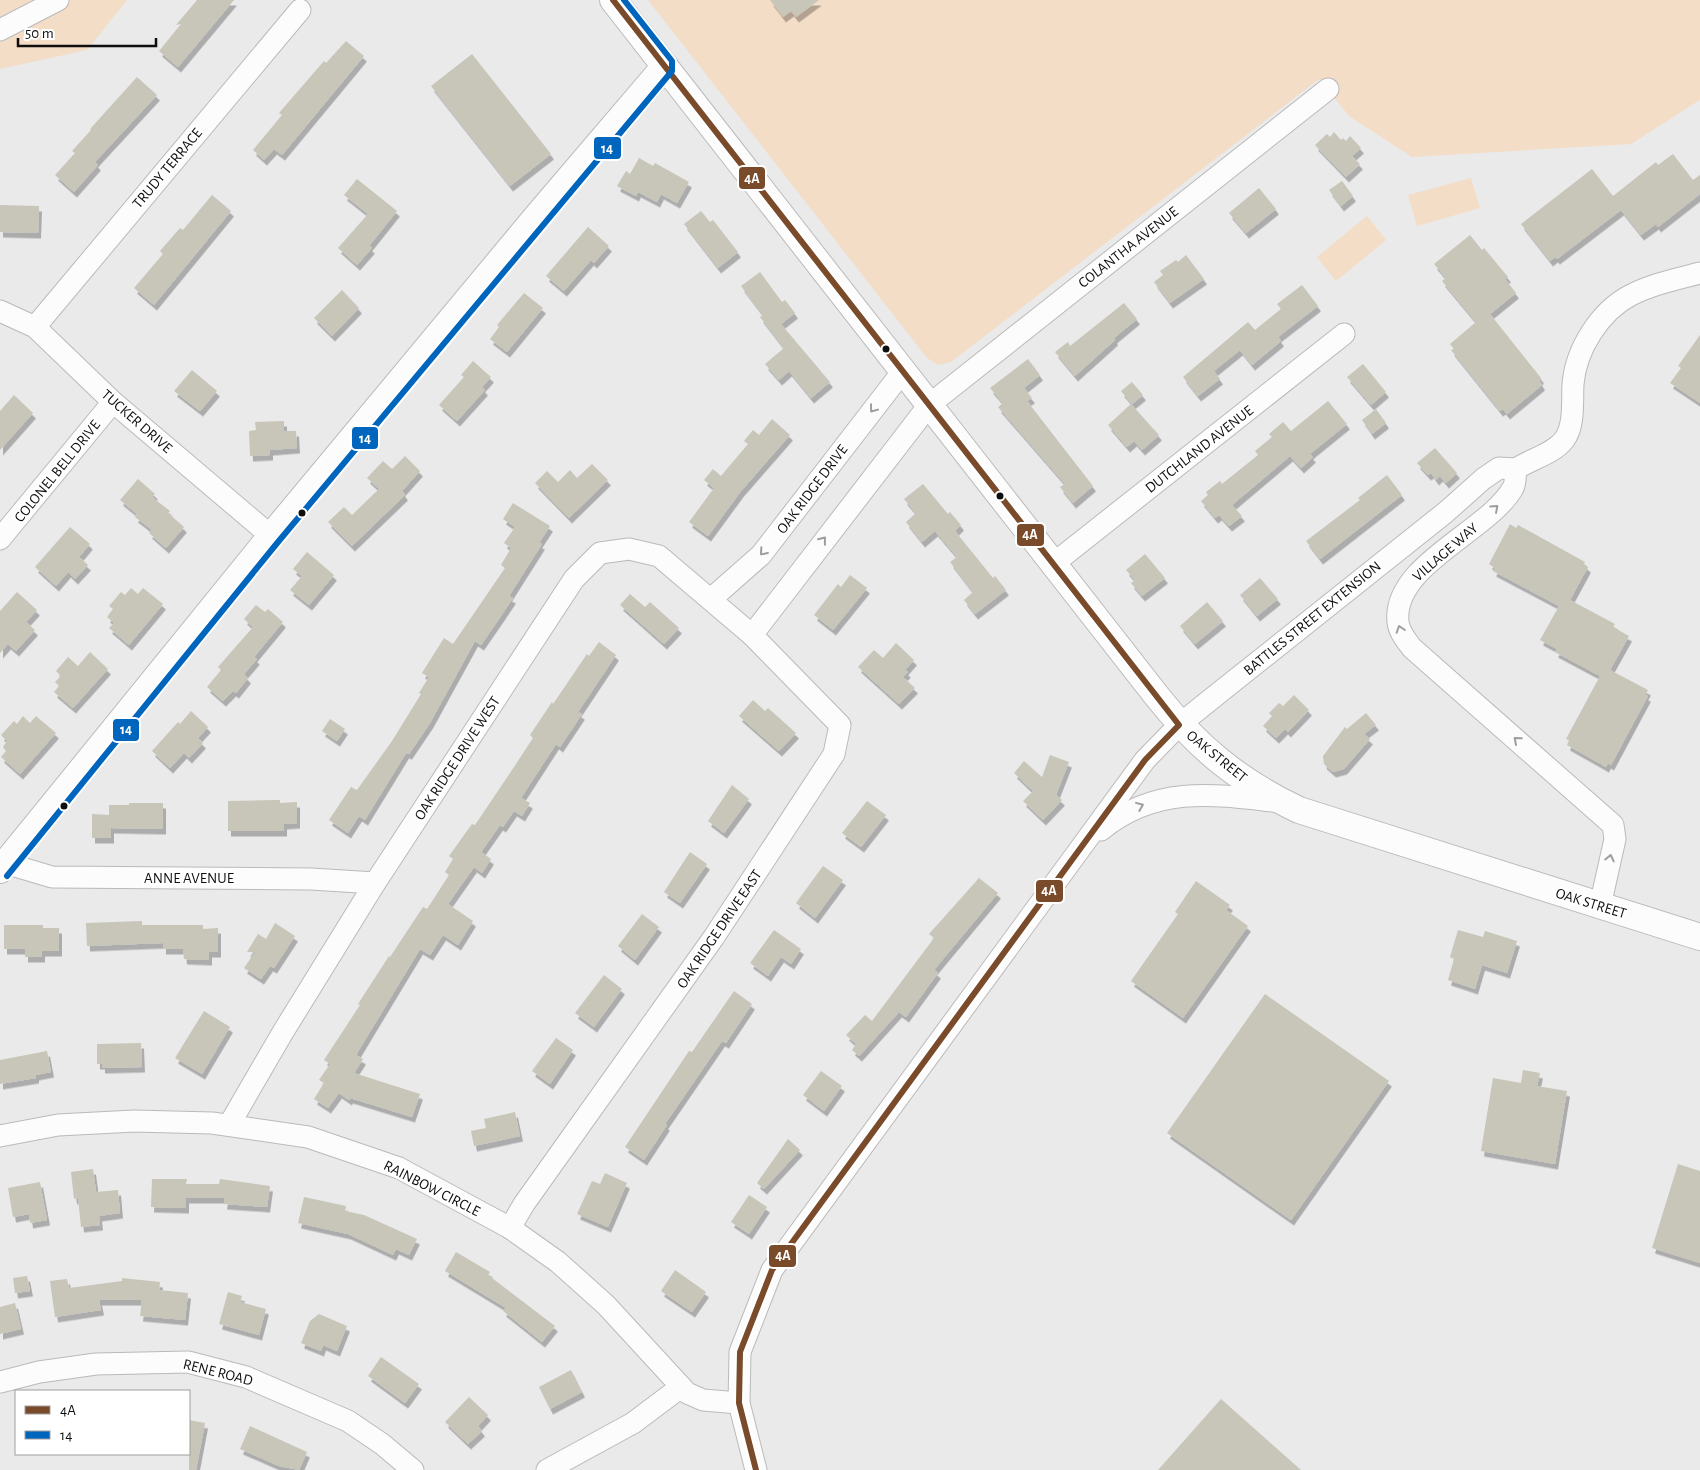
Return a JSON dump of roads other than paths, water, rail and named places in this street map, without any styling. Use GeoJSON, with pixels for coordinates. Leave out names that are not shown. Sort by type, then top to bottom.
{"type":"FeatureCollection","features":[{"type":"Feature","properties":{"kind":"main road","name":"OAK STREET"},"geometry":{"type":"LineString","coordinates":[[613,0],[1180,725],[1220,763],[1283,802],[1331,821],[1700,937]]}},
{"type":"Feature","properties":{"kind":"main road"},"geometry":{"type":"LineString","coordinates":[[3,867],[271,536],[665,66]]}},
{"type":"Feature","properties":{"kind":"street"},"geometry":{"type":"LineString","coordinates":[[0,30],[58,0]]}},
{"type":"Feature","properties":{"kind":"street","name":"TRUDY TERRACE"},"geometry":{"type":"LineString","coordinates":[[34,327],[300,10]]}},
{"type":"Feature","properties":{"kind":"street","name":"COLANTHA AVENUE"},"geometry":{"type":"LineString","coordinates":[[929,404],[1328,89]]}},
{"type":"Feature","properties":{"kind":"street"},"geometry":{"type":"LineString","coordinates":[[1516,469],[1557,446],[1565,439],[1570,428],[1574,375],[1588,338],[1598,323],[1629,296],[1648,288],[1700,273]]}},
{"type":"Feature","properties":{"kind":"street","name":"TUCKER DRIVE"},"geometry":{"type":"LineString","coordinates":[[0,310],[34,327],[113,402],[271,536]]}},
{"type":"Feature","properties":{"kind":"street","name":"DUTCHLAND AVENUE"},"geometry":{"type":"LineString","coordinates":[[1053,564],[1344,334]]}},
{"type":"Feature","properties":{"kind":"street","name":"OAK RIDGE DRIVE"},"geometry":{"type":"LineString","coordinates":[[712,599],[761,555],[903,371]]}},
{"type":"Feature","properties":{"kind":"street","name":"COLONEL BELL DRIVE"},"geometry":{"type":"LineString","coordinates":[[0,539],[113,402]]}},
{"type":"Feature","properties":{"kind":"street"},"geometry":{"type":"LineString","coordinates":[[752,635],[929,404]]}},
{"type":"Feature","properties":{"kind":"street","name":"BATTLES STREET EXTENSION"},"geometry":{"type":"LineString","coordinates":[[756,1470],[739,1403],[740,1352],[772,1270],[1145,760],[1180,725],[1446,512],[1483,478],[1499,468],[1516,469]]}},
{"type":"Feature","properties":{"kind":"street","name":"VILLAGE WAY"},"geometry":{"type":"LineString","coordinates":[[1516,469],[1514,487],[1500,504],[1408,584],[1398,609],[1398,622],[1402,636],[1422,658],[1613,825],[1615,839],[1600,906]]}},
{"type":"Feature","properties":{"kind":"street","name":"OAK RIDGE DRIVE WEST"},"geometry":{"type":"LineString","coordinates":[[229,1125],[283,1032],[375,883],[574,579],[600,553],[629,549],[659,556],[712,599],[752,635]]}},
{"type":"Feature","properties":{"kind":"street","name":"OAK RIDGE DRIVE EAST"},"geometry":{"type":"LineString","coordinates":[[510,1228],[524,1204],[714,937],[834,754],[840,725],[752,635]]}},
{"type":"Feature","properties":{"kind":"street"},"geometry":{"type":"LineString","coordinates":[[1085,843],[1131,810],[1176,796],[1217,794],[1283,802]]}},
{"type":"Feature","properties":{"kind":"street","name":"ANNE AVENUE"},"geometry":{"type":"LineString","coordinates":[[3,867],[52,877],[311,879],[375,883]]}},
{"type":"Feature","properties":{"kind":"street","name":"RAINBOW CIRCLE"},"geometry":{"type":"LineString","coordinates":[[0,1136],[58,1125],[134,1121],[212,1122],[308,1137],[399,1168],[510,1228],[558,1262],[606,1305],[687,1392],[703,1400],[739,1403]]}},
{"type":"Feature","properties":{"kind":"street","name":"RENE ROAD"},"geometry":{"type":"LineString","coordinates":[[0,1382],[39,1372],[96,1364],[188,1362],[246,1376],[348,1422],[382,1444],[413,1470]]}},
{"type":"Feature","properties":{"kind":"street"},"geometry":{"type":"LineString","coordinates":[[547,1470],[633,1423],[681,1387]]}}]}
